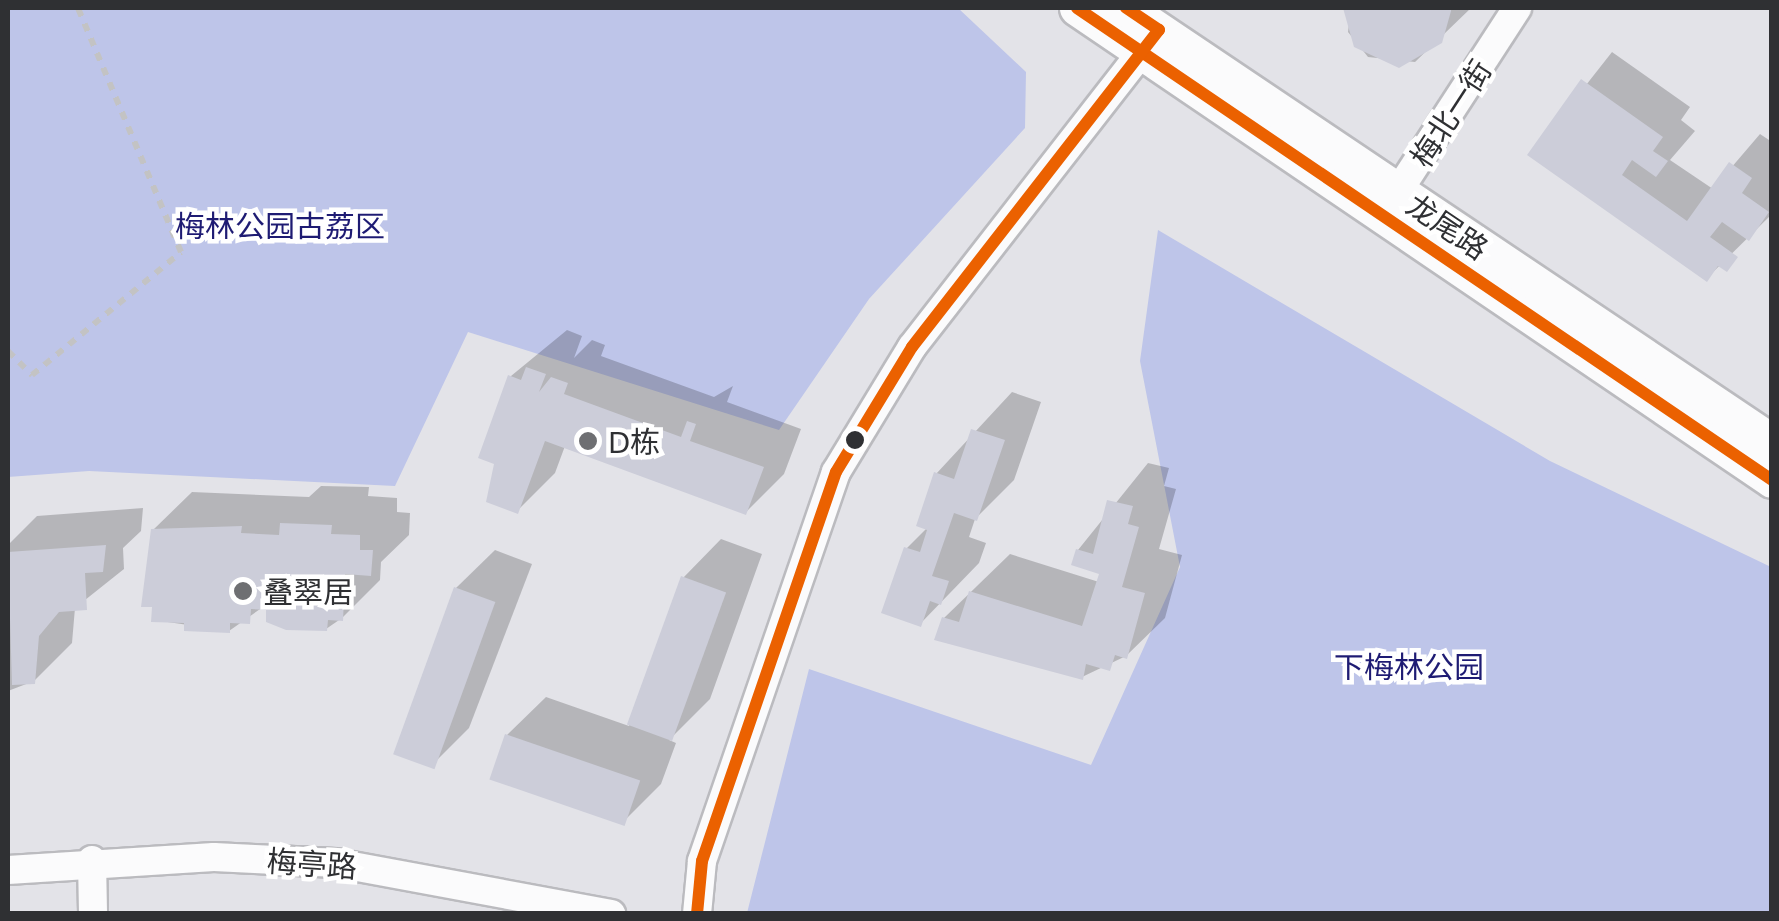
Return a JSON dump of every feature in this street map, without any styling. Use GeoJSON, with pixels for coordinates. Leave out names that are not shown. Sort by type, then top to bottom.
{"type":"FeatureCollection","features":[{"type":"Feature","properties":{"kind":"street","name":"龙尾路"},"geometry":{"type":"LineString","coordinates":[[1077,8],[1150,42],[1390,205],[1772,480]]}},
{"type":"Feature","properties":{"kind":"street","name":"龙尾路"},"geometry":{"type":"LineString","coordinates":[[1126,8],[1150,42]]}},
{"type":"Feature","properties":{"kind":"street","name":"梅北一街"},"geometry":{"type":"LineString","coordinates":[[1390,205],[1517,8]]}},
{"type":"Feature","properties":{"kind":"street"},"geometry":{"type":"LineString","coordinates":[[697,914],[708,844],[836,472],[912,347],[1150,42]]}},
{"type":"Feature","properties":{"kind":"street","name":"龙尾路"},"geometry":{"type":"LineString","coordinates":[[1390,205],[1772,442]]}},
{"type":"Feature","properties":{"kind":"street"},"geometry":{"type":"LineString","coordinates":[[92,860],[93,914]]}},
{"type":"Feature","properties":{"kind":"street","name":"梅亭路"},"geometry":{"type":"LineString","coordinates":[[8,870],[92,860],[336,863],[612,914]]}},
{"type":"Feature","properties":{"kind":"path"},"geometry":{"type":"LineString","coordinates":[[8,351],[32,375],[181,252],[78,8]]}},
{"type":"Feature","properties":{"kind":"green space","name":"梅林公园古荔区"},"geometry":{"type":"Polygon","coordinates":[[[8,8],[958,8],[1026,72],[1025,128],[869,299],[779,430],[468,332],[395,486],[89,471],[8,477],[8,8]]]}},
{"type":"Feature","properties":{"kind":"green space","name":"下梅林公园"},"geometry":{"type":"Polygon","coordinates":[[[1158,230],[1550,461],[1771,567],[1771,913],[747,913],[809,669],[1091,765],[1180,567],[1140,361],[1158,230]]]}},
{"type":"Feature","properties":{"kind":"building"},"geometry":{"type":"Polygon","coordinates":[[[1343,8],[1451,11],[1442,43],[1399,68],[1354,47],[1343,8]]]}},
{"type":"Feature","properties":{"kind":"building"},"geometry":{"type":"Polygon","coordinates":[[[1581,79],[1663,137],[1653,151],[1668,161],[1656,177],[1632,160],[1622,175],[1687,221],[1729,162],[1752,178],[1742,193],[1769,212],[1749,241],[1722,222],[1710,237],[1738,257],[1727,272],[1718,266],[1707,282],[1527,155],[1581,79]]]}},
{"type":"Feature","properties":{"kind":"building","name":"D栋"},"geometry":{"type":"Polygon","coordinates":[[[526,367],[546,374],[539,392],[551,377],[568,383],[564,394],[681,437],[687,421],[696,424],[690,441],[764,467],[746,515],[545,441],[518,514],[486,502],[494,464],[478,458],[508,375],[521,380],[526,367]]]}},
{"type":"Feature","properties":{"kind":"building"},"geometry":{"type":"Polygon","coordinates":[[[971,429],[1005,440],[977,521],[954,513],[932,576],[949,581],[941,605],[930,601],[921,627],[881,613],[904,547],[920,552],[927,530],[916,526],[934,472],[954,479],[971,429]]]}},
{"type":"Feature","properties":{"kind":"building"},"geometry":{"type":"Polygon","coordinates":[[[1107,500],[1133,506],[1128,524],[1139,527],[1122,587],[1145,593],[1127,659],[1115,655],[1110,671],[1086,664],[1083,680],[934,640],[942,617],[959,622],[969,591],[1082,626],[1099,574],[1071,565],[1076,549],[1093,554],[1107,500]]]}},
{"type":"Feature","properties":{"kind":"building","name":"叠翠居"},"geometry":{"type":"Polygon","coordinates":[[[280,523],[332,525],[331,534],[360,535],[360,550],[373,550],[371,576],[345,574],[343,621],[328,620],[327,631],[286,630],[266,622],[266,610],[251,609],[250,624],[230,623],[230,633],[184,631],[184,623],[151,622],[152,607],[141,607],[151,529],[242,526],[241,533],[279,535],[280,523]]]}},
{"type":"Feature","properties":{"kind":"building"},"geometry":{"type":"Polygon","coordinates":[[[106,545],[103,572],[85,573],[87,610],[59,612],[39,636],[35,684],[12,685],[8,552],[106,545]]]}},
{"type":"Feature","properties":{"kind":"building"},"geometry":{"type":"Polygon","coordinates":[[[681,576],[726,592],[672,741],[627,724],[681,576]]]}},
{"type":"Feature","properties":{"kind":"building"},"geometry":{"type":"Polygon","coordinates":[[[454,587],[495,602],[434,769],[393,754],[454,587]]]}},
{"type":"Feature","properties":{"kind":"building"},"geometry":{"type":"Polygon","coordinates":[[[505,734],[640,781],[625,826],[489,779],[505,734]]]}},
{"type":"Feature","properties":{"kind":"transit line"},"geometry":{"type":"LineString","coordinates":[[1077,8],[1772,480]]}},
{"type":"Feature","properties":{"kind":"transit line"},"geometry":{"type":"LineString","coordinates":[[697,914],[702,861],[836,472],[912,347],[1159,30],[1126,8]]}},
{"type":"Feature","properties":{"kind":"place","name":"D栋"},"geometry":{"type":"Point","coordinates":[588,441]}},
{"type":"Feature","properties":{"kind":"place","name":"叠翠居"},"geometry":{"type":"Point","coordinates":[243,591]}}]}
